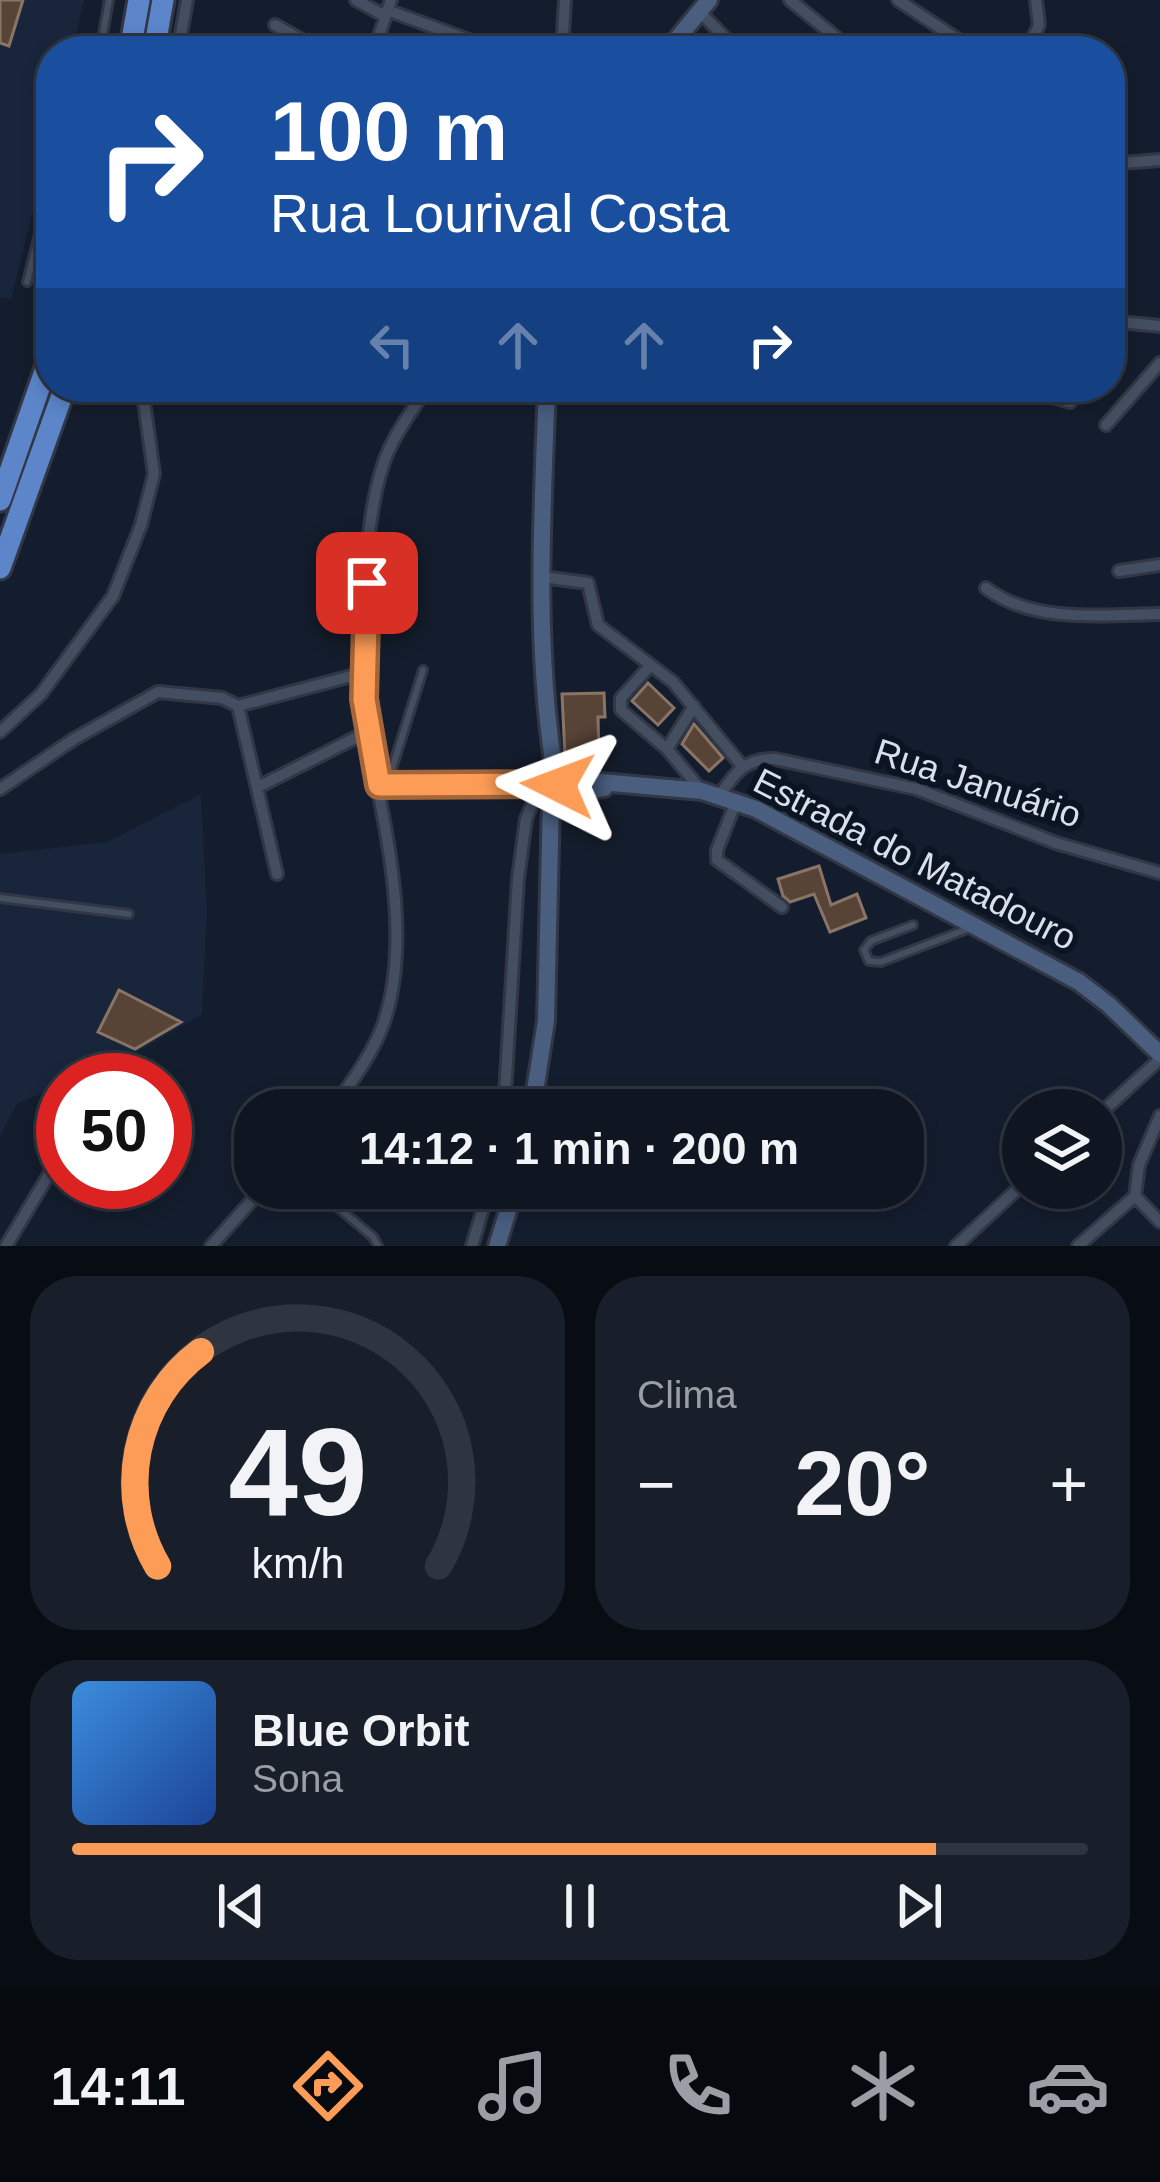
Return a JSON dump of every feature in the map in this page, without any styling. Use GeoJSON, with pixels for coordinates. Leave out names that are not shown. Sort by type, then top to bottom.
{"type":"FeatureCollection","features":[{"type":"Feature","properties":{"kind":"highway"},"geometry":{"type":"LineString","coordinates":[[133,36],[139,0]]}},
{"type":"Feature","properties":{"kind":"highway"},"geometry":{"type":"LineString","coordinates":[[157,36],[163,0]]}},
{"type":"Feature","properties":{"kind":"highway"},"geometry":{"type":"LineString","coordinates":[[0,500],[36,396]]}},
{"type":"Feature","properties":{"kind":"highway"},"geometry":{"type":"LineString","coordinates":[[0,568],[60,402]]}},
{"type":"Feature","properties":{"kind":"main road"},"geometry":{"type":"LineString","coordinates":[[679,36],[704,6]]}},
{"type":"Feature","properties":{"kind":"main road"},"geometry":{"type":"LineString","coordinates":[[535,1089],[546,1022],[542,577],[547,402]]}},
{"type":"Feature","properties":{"kind":"main road","name":"Estrada do Matadouro"},"geometry":{"type":"LineString","coordinates":[[546,789],[578,780],[720,796],[1079,982],[1160,1057]]}},
{"type":"Feature","properties":{"kind":"main road"},"geometry":{"type":"LineString","coordinates":[[497,1246],[508,1209]]}},
{"type":"Feature","properties":{"kind":"street"},"geometry":{"type":"LineString","coordinates":[[181,36],[187,0]]}},
{"type":"Feature","properties":{"kind":"street"},"geometry":{"type":"LineString","coordinates":[[356,0],[460,36]]}},
{"type":"Feature","properties":{"kind":"street"},"geometry":{"type":"LineString","coordinates":[[563,36],[565,0]]}},
{"type":"Feature","properties":{"kind":"street"},"geometry":{"type":"LineString","coordinates":[[790,0],[834,36]]}},
{"type":"Feature","properties":{"kind":"street"},"geometry":{"type":"LineString","coordinates":[[898,0],[952,36]]}},
{"type":"Feature","properties":{"kind":"street"},"geometry":{"type":"LineString","coordinates":[[1034,36],[1039,25],[1036,0]]}},
{"type":"Feature","properties":{"kind":"street"},"geometry":{"type":"LineString","coordinates":[[704,6],[727,36]]}},
{"type":"Feature","properties":{"kind":"street"},"geometry":{"type":"LineString","coordinates":[[275,25],[295,36]]}},
{"type":"Feature","properties":{"kind":"street"},"geometry":{"type":"LineString","coordinates":[[1125,163],[1160,160]]}},
{"type":"Feature","properties":{"kind":"street"},"geometry":{"type":"LineString","coordinates":[[1125,322],[1160,326]]}},
{"type":"Feature","properties":{"kind":"street"},"geometry":{"type":"LineString","coordinates":[[1106,425],[1160,363]]}},
{"type":"Feature","properties":{"kind":"street"},"geometry":{"type":"LineString","coordinates":[[0,732],[40,694],[113,596],[141,525],[154,474],[144,402]]}},
{"type":"Feature","properties":{"kind":"street"},"geometry":{"type":"LineString","coordinates":[[347,1089],[370,1055],[393,979],[390,841],[383,785],[367,732],[363,673],[368,536],[374,494],[392,444],[419,402]]}},
{"type":"Feature","properties":{"kind":"street"},"geometry":{"type":"LineString","coordinates":[[1119,571],[1160,565]]}},
{"type":"Feature","properties":{"kind":"street"},"geometry":{"type":"LineString","coordinates":[[542,577],[588,583],[598,625],[673,682],[742,766],[720,796],[717,860],[782,907]]}},
{"type":"Feature","properties":{"kind":"street"},"geometry":{"type":"LineString","coordinates":[[986,588],[1004,602],[1061,614],[1160,614]]}},
{"type":"Feature","properties":{"kind":"street"},"geometry":{"type":"LineString","coordinates":[[650,666],[621,698],[621,710],[720,796]]}},
{"type":"Feature","properties":{"kind":"street"},"geometry":{"type":"LineString","coordinates":[[0,789],[74,739],[158,692],[222,698],[238,706],[363,673]]}},
{"type":"Feature","properties":{"kind":"street"},"geometry":{"type":"LineString","coordinates":[[238,706],[277,874]]}},
{"type":"Feature","properties":{"kind":"street"},"geometry":{"type":"LineString","coordinates":[[667,749],[694,706]]}},
{"type":"Feature","properties":{"kind":"street"},"geometry":{"type":"LineString","coordinates":[[258,787],[367,732]]}},
{"type":"Feature","properties":{"kind":"street","name":"Rua Januário"},"geometry":{"type":"LineString","coordinates":[[742,766],[759,758],[776,759],[889,781],[1056,842],[1160,873]]}},
{"type":"Feature","properties":{"kind":"street"},"geometry":{"type":"LineString","coordinates":[[383,785],[546,789]]}},
{"type":"Feature","properties":{"kind":"street"},"geometry":{"type":"LineString","coordinates":[[505,1089],[526,819],[546,789]]}},
{"type":"Feature","properties":{"kind":"street"},"geometry":{"type":"LineString","coordinates":[[1122,1093],[1160,1057]]}},
{"type":"Feature","properties":{"kind":"street"},"geometry":{"type":"LineString","coordinates":[[1078,1246],[1135,1196],[1139,1165],[1160,1115]]}},
{"type":"Feature","properties":{"kind":"street"},"geometry":{"type":"LineString","coordinates":[[6,1246],[36,1196]]}},
{"type":"Feature","properties":{"kind":"street"},"geometry":{"type":"LineString","coordinates":[[1135,1196],[1160,1222]]}},
{"type":"Feature","properties":{"kind":"street"},"geometry":{"type":"LineString","coordinates":[[956,1246],[1002,1203]]}},
{"type":"Feature","properties":{"kind":"street"},"geometry":{"type":"LineString","coordinates":[[211,1246],[244,1209]]}},
{"type":"Feature","properties":{"kind":"street"},"geometry":{"type":"LineString","coordinates":[[472,1246],[482,1209]]}},
{"type":"Feature","properties":{"kind":"lane"},"geometry":{"type":"LineString","coordinates":[[103,36],[109,0]]}},
{"type":"Feature","properties":{"kind":"lane"},"geometry":{"type":"LineString","coordinates":[[27,282],[36,247]]}},
{"type":"Feature","properties":{"kind":"lane"},"geometry":{"type":"LineString","coordinates":[[383,785],[423,670]]}},
{"type":"Feature","properties":{"kind":"lane"},"geometry":{"type":"LineString","coordinates":[[0,898],[129,914]]}},
{"type":"Feature","properties":{"kind":"lane"},"geometry":{"type":"LineString","coordinates":[[913,925],[871,941],[865,956],[881,962],[975,926]]}},
{"type":"Feature","properties":{"kind":"lane"},"geometry":{"type":"LineString","coordinates":[[338,1209],[379,1246]]}},
{"type":"Feature","properties":{"kind":"shaded area"},"geometry":{"type":"Polygon","coordinates":[[[0,0],[84,0],[76,36],[36,36],[36,199],[11,299],[0,297],[0,0]]]}},
{"type":"Feature","properties":{"kind":"shaded area"},"geometry":{"type":"Polygon","coordinates":[[[201,794],[207,913],[202,1014],[134,1053],[36,1053],[36,1096],[17,1104],[0,1136],[0,854],[107,842],[201,794]]]}},
{"type":"Feature","properties":{"kind":"building"},"geometry":{"type":"Polygon","coordinates":[[[0,0],[23,0],[9,46],[0,43],[0,0]]]}},
{"type":"Feature","properties":{"kind":"building"},"geometry":{"type":"Polygon","coordinates":[[[648,683],[674,708],[658,725],[632,701],[648,683]]]}},
{"type":"Feature","properties":{"kind":"building"},"geometry":{"type":"Polygon","coordinates":[[[604,693],[605,717],[598,717],[599,755],[565,756],[562,694],[604,693]]]}},
{"type":"Feature","properties":{"kind":"building"},"geometry":{"type":"Polygon","coordinates":[[[694,724],[723,758],[709,771],[682,744],[694,724]]]}},
{"type":"Feature","properties":{"kind":"building"},"geometry":{"type":"Polygon","coordinates":[[[819,866],[831,905],[857,894],[866,918],[830,932],[814,894],[790,902],[783,896],[778,879],[819,866]]]}},
{"type":"Feature","properties":{"kind":"building"},"geometry":{"type":"Polygon","coordinates":[[[119,990],[181,1022],[135,1049],[98,1032],[119,990]]]}},
{"type":"Feature","properties":{"kind":"route"},"geometry":{"type":"LineString","coordinates":[[367,583],[364,699],[379,785],[535,784],[547,775],[558,785]]}}]}
